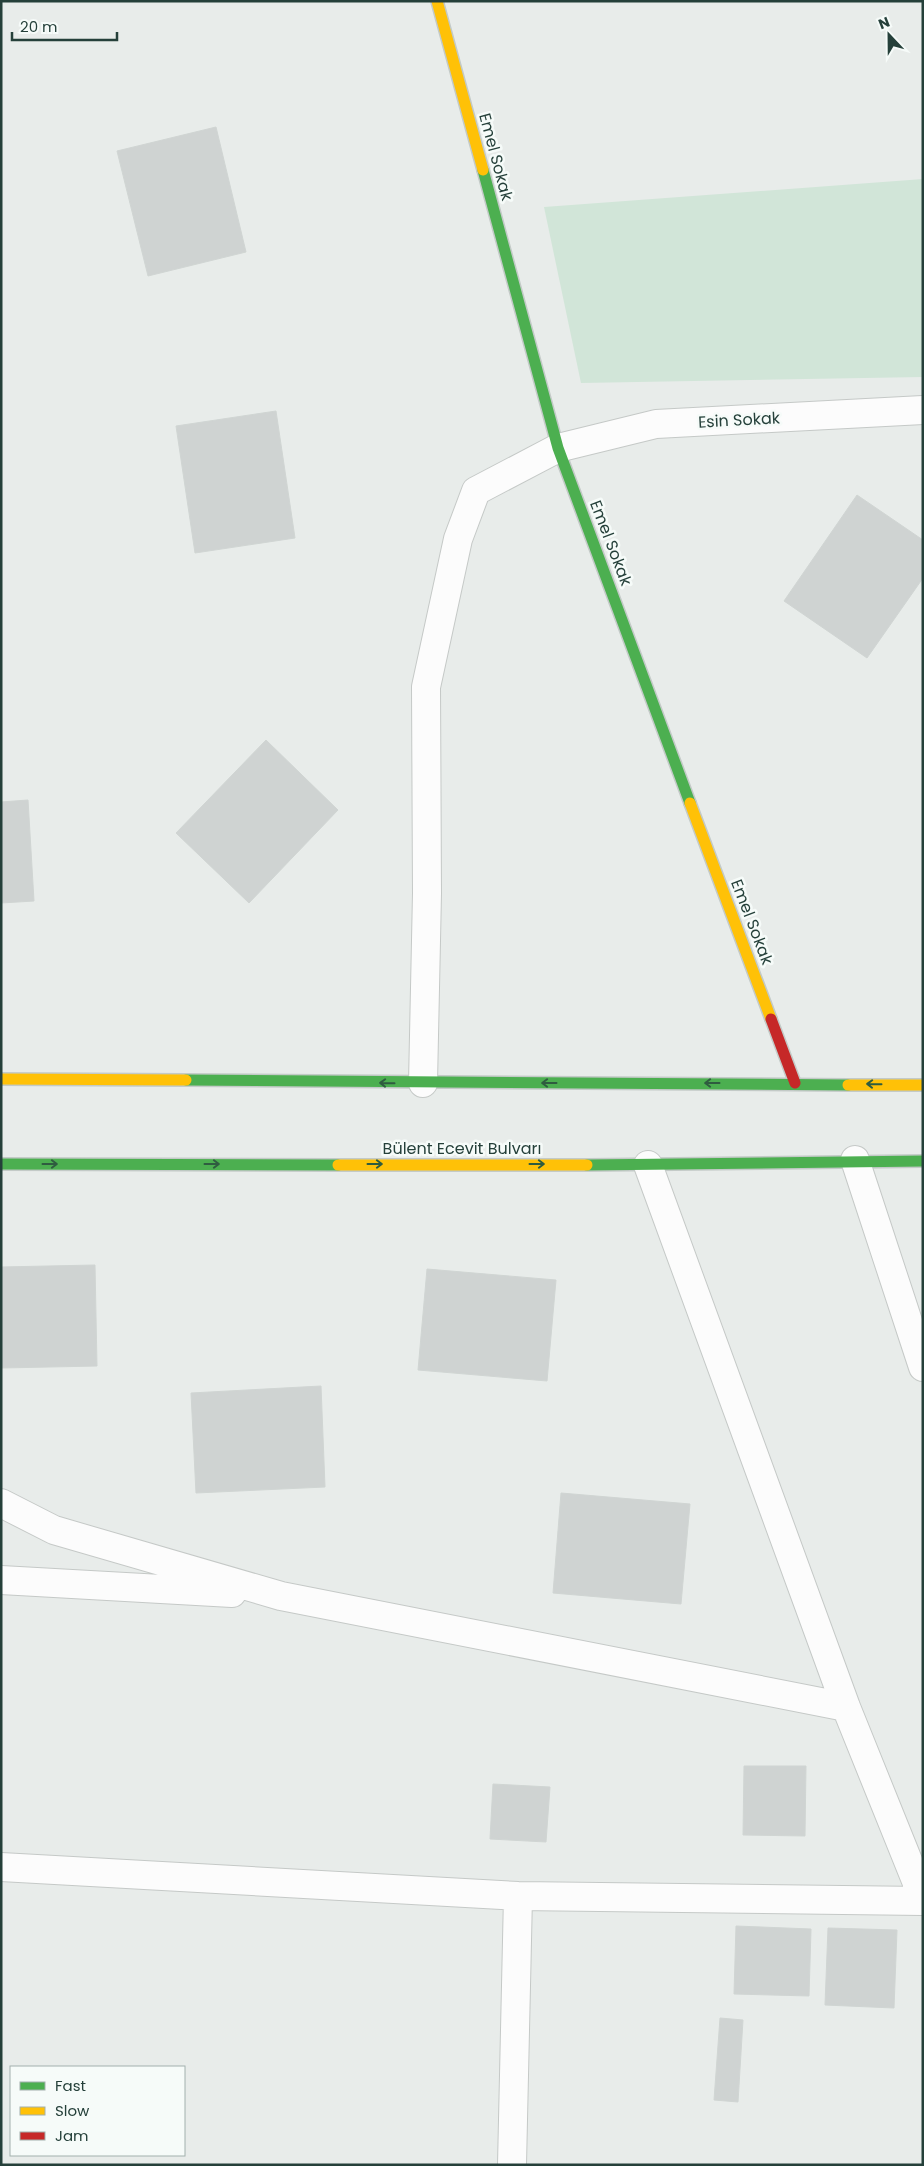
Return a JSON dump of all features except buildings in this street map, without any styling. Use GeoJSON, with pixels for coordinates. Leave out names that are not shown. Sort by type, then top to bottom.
{"type":"FeatureCollection","features":[{"type":"Feature","properties":{"kind":"main road","name":"Emel Sokak"},"geometry":{"type":"LineString","coordinates":[[437,1],[558,448],[795,1083]]}},
{"type":"Feature","properties":{"kind":"main road"},"geometry":{"type":"LineString","coordinates":[[1,1079],[923,1085]]}},
{"type":"Feature","properties":{"kind":"main road","name":"Bülent Ecevit Bulvarı"},"geometry":{"type":"LineString","coordinates":[[1,1164],[648,1165],[856,1160],[923,1161]]}},
{"type":"Feature","properties":{"kind":"street","name":"Esin Sokak"},"geometry":{"type":"LineString","coordinates":[[423,1083],[427,893],[426,687],[458,539],[476,491],[558,448],[656,424],[923,410]]}},
{"type":"Feature","properties":{"kind":"street"},"geometry":{"type":"LineString","coordinates":[[856,1160],[923,1367]]}},
{"type":"Feature","properties":{"kind":"street"},"geometry":{"type":"LineString","coordinates":[[1,1867],[518,1896],[923,1900],[846,1707],[648,1165]]}},
{"type":"Feature","properties":{"kind":"street"},"geometry":{"type":"LineString","coordinates":[[1,1503],[54,1530],[280,1596],[846,1707]]}},
{"type":"Feature","properties":{"kind":"street"},"geometry":{"type":"LineString","coordinates":[[1,1580],[280,1596]]}},
{"type":"Feature","properties":{"kind":"street"},"geometry":{"type":"LineString","coordinates":[[512,2165],[518,1896]]}},
{"type":"Feature","properties":{"kind":"green space"},"geometry":{"type":"Polygon","coordinates":[[[923,179],[923,377],[581,383],[544,207],[923,179]]]}},
{"type":"Feature","properties":{"kind":"traffic: fast"},"geometry":{"type":"LineString","coordinates":[[483,170],[558,448],[690,803]]}},
{"type":"Feature","properties":{"kind":"traffic: fast"},"geometry":{"type":"LineString","coordinates":[[186,1080],[848,1085]]}},
{"type":"Feature","properties":{"kind":"traffic: fast"},"geometry":{"type":"LineString","coordinates":[[587,1165],[923,1161]]}},
{"type":"Feature","properties":{"kind":"traffic: fast"},"geometry":{"type":"LineString","coordinates":[[1,1164],[338,1165]]}},
{"type":"Feature","properties":{"kind":"traffic: slow"},"geometry":{"type":"LineString","coordinates":[[437,1],[483,170]]}},
{"type":"Feature","properties":{"kind":"traffic: slow"},"geometry":{"type":"LineString","coordinates":[[690,803],[771,1019]]}},
{"type":"Feature","properties":{"kind":"traffic: slow"},"geometry":{"type":"LineString","coordinates":[[1,1079],[186,1080]]}},
{"type":"Feature","properties":{"kind":"traffic: slow"},"geometry":{"type":"LineString","coordinates":[[848,1085],[923,1085]]}},
{"type":"Feature","properties":{"kind":"traffic: slow"},"geometry":{"type":"LineString","coordinates":[[338,1165],[587,1165]]}},
{"type":"Feature","properties":{"kind":"traffic: jam"},"geometry":{"type":"LineString","coordinates":[[771,1019],[795,1083]]}}]}
